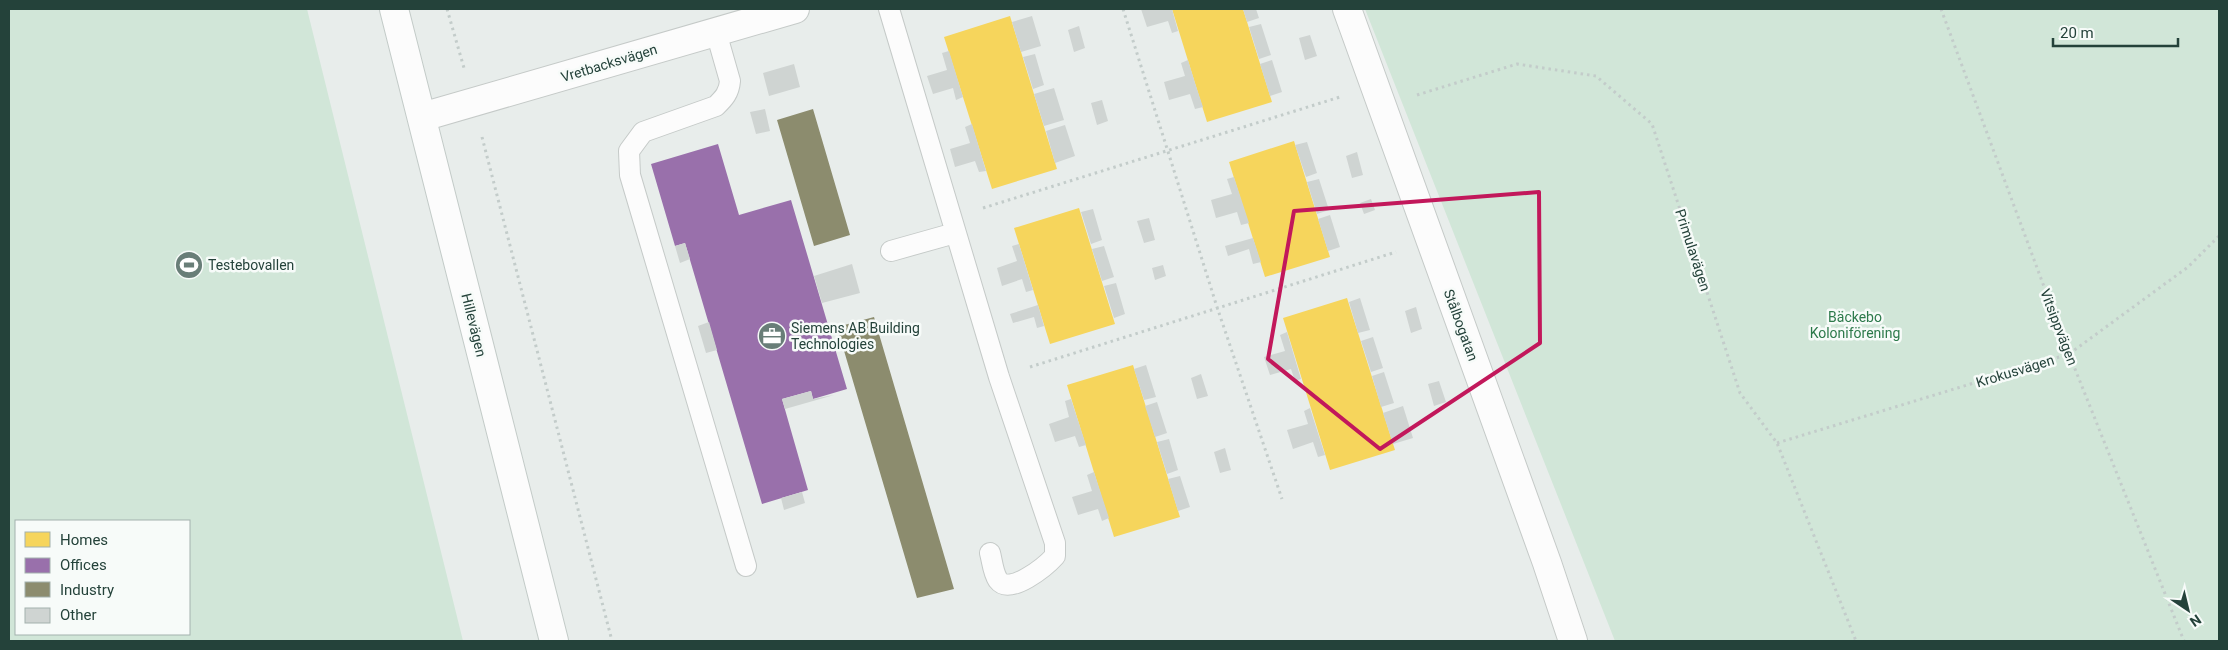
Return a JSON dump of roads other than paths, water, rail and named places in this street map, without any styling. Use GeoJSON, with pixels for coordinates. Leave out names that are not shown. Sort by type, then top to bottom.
{"type":"FeatureCollection","features":[{"type":"Feature","properties":{"kind":"street","name":"Hillevägen"},"geometry":{"type":"LineString","coordinates":[[394,9],[554,641]]}},
{"type":"Feature","properties":{"kind":"street","name":"Vretbacksvägen"},"geometry":{"type":"LineString","coordinates":[[422,117],[795,9]]}},
{"type":"Feature","properties":{"kind":"street","name":"Stålbogatan"},"geometry":{"type":"LineString","coordinates":[[1347,9],[1547,563],[1573,641]]}},
{"type":"Feature","properties":{"kind":"lane"},"geometry":{"type":"LineString","coordinates":[[890,9],[999,377],[1055,543],[1055,556],[1045,567],[1032,576],[1004,584],[998,580],[990,553]]}},
{"type":"Feature","properties":{"kind":"lane"},"geometry":{"type":"LineString","coordinates":[[716,32],[730,81],[730,89],[725,98],[716,106],[643,132],[629,151],[628,163],[632,185],[746,566]]}},
{"type":"Feature","properties":{"kind":"lane"},"geometry":{"type":"LineString","coordinates":[[891,252],[953,225]]}},
{"type":"Feature","properties":{"kind":"place","name":"Testebovallen"},"geometry":{"type":"Point","coordinates":[189,265]}},
{"type":"Feature","properties":{"kind":"place","name":"Siemens AB Building Technologies"},"geometry":{"type":"Point","coordinates":[772,336]}},
{"type":"Feature","properties":{"kind":"park label","name":"Bäckebo Koloniförening"},"geometry":{"type":"Point","coordinates":[1855,326]}}]}
